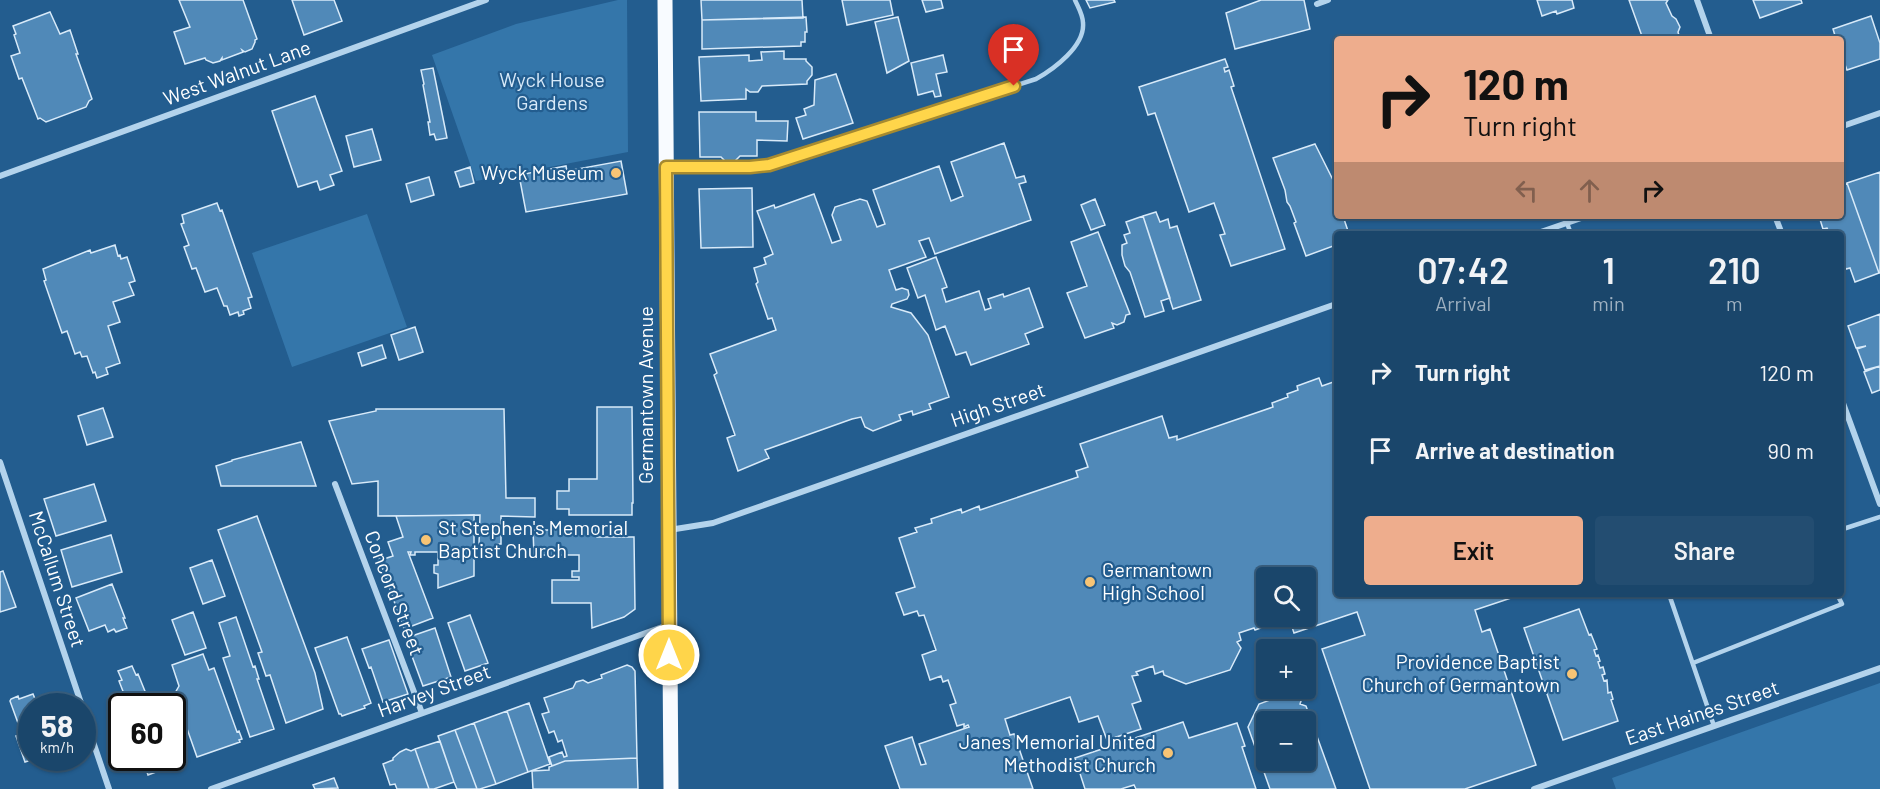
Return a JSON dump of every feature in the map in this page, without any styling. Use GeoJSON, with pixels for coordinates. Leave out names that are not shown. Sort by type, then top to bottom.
{"type":"FeatureCollection","features":[{"type":"Feature","properties":{"kind":"main road","name":"Germantown Avenue"},"geometry":{"type":"LineString","coordinates":[[665,0],[671,789]]}},
{"type":"Feature","properties":{"kind":"street","name":"West Walnut Lane"},"geometry":{"type":"LineString","coordinates":[[0,176],[486,0]]}},
{"type":"Feature","properties":{"kind":"street"},"geometry":{"type":"LineString","coordinates":[[1317,4],[1328,0]]}},
{"type":"Feature","properties":{"kind":"street"},"geometry":{"type":"LineString","coordinates":[[1697,0],[1710,36]]}},
{"type":"Feature","properties":{"kind":"street"},"geometry":{"type":"LineString","coordinates":[[1844,126],[1880,113]]}},
{"type":"Feature","properties":{"kind":"street"},"geometry":{"type":"LineString","coordinates":[[1544,231],[1578,219]]}},
{"type":"Feature","properties":{"kind":"street","name":"High Street"},"geometry":{"type":"LineString","coordinates":[[669,530],[713,523],[1334,305]]}},
{"type":"Feature","properties":{"kind":"street"},"geometry":{"type":"LineString","coordinates":[[1844,406],[1880,504]]}},
{"type":"Feature","properties":{"kind":"street","name":"McCallum Street"},"geometry":{"type":"LineString","coordinates":[[0,462],[77,693]]}},
{"type":"Feature","properties":{"kind":"street","name":"Concord Street"},"geometry":{"type":"LineString","coordinates":[[335,484],[422,713]]}},
{"type":"Feature","properties":{"kind":"street","name":"Harvey Street"},"geometry":{"type":"LineString","coordinates":[[211,789],[669,625]]}},
{"type":"Feature","properties":{"kind":"street","name":"East Haines Street"},"geometry":{"type":"LineString","coordinates":[[1534,789],[1880,668]]}},
{"type":"Feature","properties":{"kind":"street","name":"McCallum Street"},"geometry":{"type":"LineString","coordinates":[[96,750],[109,789]]}},
{"type":"Feature","properties":{"kind":"lane"},"geometry":{"type":"LineString","coordinates":[[666,167],[769,165],[1036,79],[1050,72],[1061,62],[1082,34],[1083,21],[1075,0]]}},
{"type":"Feature","properties":{"kind":"lane"},"geometry":{"type":"LineString","coordinates":[[1567,223],[1570,231]]}},
{"type":"Feature","properties":{"kind":"lane"},"geometry":{"type":"LineString","coordinates":[[1844,529],[1880,517]]}},
{"type":"Feature","properties":{"kind":"lane"},"geometry":{"type":"LineString","coordinates":[[1670,597],[1714,726]]}},
{"type":"Feature","properties":{"kind":"lane"},"geometry":{"type":"LineString","coordinates":[[1693,663],[1842,604],[1838,597]]}},
{"type":"Feature","properties":{"kind":"green space","name":"Wyck House Gardens"},"geometry":{"type":"Polygon","coordinates":[[[618,0],[627,0],[628,152],[476,181],[432,55],[516,24],[618,0]]]}},
{"type":"Feature","properties":{"kind":"green space"},"geometry":{"type":"Polygon","coordinates":[[[367,214],[407,327],[292,367],[252,253],[367,214]]]}},
{"type":"Feature","properties":{"kind":"green space"},"geometry":{"type":"Polygon","coordinates":[[[1880,683],[1880,789],[1616,789],[1612,778],[1880,683]]]}},
{"type":"Feature","properties":{"kind":"building"},"geometry":{"type":"Polygon","coordinates":[[[179,0],[243,0],[257,39],[252,49],[245,52],[242,50],[243,52],[213,63],[205,58],[185,64],[174,32],[190,27],[179,0]]]}},
{"type":"Feature","properties":{"kind":"building"},"geometry":{"type":"Polygon","coordinates":[[[292,0],[334,0],[342,21],[304,35],[292,0]]]}},
{"type":"Feature","properties":{"kind":"building"},"geometry":{"type":"Polygon","coordinates":[[[701,0],[802,0],[803,18],[702,20],[701,0]]]}},
{"type":"Feature","properties":{"kind":"building"},"geometry":{"type":"Polygon","coordinates":[[[842,0],[890,0],[893,15],[847,25],[842,0]]]}},
{"type":"Feature","properties":{"kind":"building"},"geometry":{"type":"Polygon","coordinates":[[[922,0],[941,0],[943,8],[926,12],[922,0]]]}},
{"type":"Feature","properties":{"kind":"building"},"geometry":{"type":"Polygon","coordinates":[[[1086,0],[1114,0],[1115,2],[1090,8],[1086,0]]]}},
{"type":"Feature","properties":{"kind":"building"},"geometry":{"type":"Polygon","coordinates":[[[1261,0],[1304,0],[1310,29],[1235,49],[1226,13],[1261,0]]]}},
{"type":"Feature","properties":{"kind":"building"},"geometry":{"type":"Polygon","coordinates":[[[1537,0],[1572,0],[1574,8],[1542,16],[1537,0]]]}},
{"type":"Feature","properties":{"kind":"building"},"geometry":{"type":"Polygon","coordinates":[[[1629,0],[1668,0],[1666,3],[1680,27],[1679,36],[1642,36],[1629,0]]]}},
{"type":"Feature","properties":{"kind":"building"},"geometry":{"type":"Polygon","coordinates":[[[1753,0],[1801,0],[1802,3],[1760,18],[1753,0]]]}},
{"type":"Feature","properties":{"kind":"building"},"geometry":{"type":"Polygon","coordinates":[[[50,12],[60,34],[70,30],[92,99],[86,107],[46,122],[38,119],[11,56],[20,53],[13,26],[50,12]]]}},
{"type":"Feature","properties":{"kind":"building"},"geometry":{"type":"Polygon","coordinates":[[[1871,16],[1880,43],[1880,59],[1847,70],[1844,62],[1844,36],[1835,36],[1833,29],[1871,16]]]}},
{"type":"Feature","properties":{"kind":"building"},"geometry":{"type":"Polygon","coordinates":[[[806,17],[807,32],[805,32],[805,42],[801,42],[801,46],[702,49],[702,20],[806,17]]]}},
{"type":"Feature","properties":{"kind":"building"},"geometry":{"type":"Polygon","coordinates":[[[898,17],[909,61],[887,73],[875,22],[898,17]]]}},
{"type":"Feature","properties":{"kind":"building"},"geometry":{"type":"Polygon","coordinates":[[[784,51],[784,59],[806,59],[812,67],[812,75],[807,84],[762,86],[758,92],[750,92],[746,89],[746,99],[701,101],[699,57],[749,55],[749,61],[762,60],[761,52],[784,51]]]}},
{"type":"Feature","properties":{"kind":"building"},"geometry":{"type":"Polygon","coordinates":[[[943,55],[947,72],[936,74],[941,96],[935,97],[933,91],[918,95],[911,63],[943,55]]]}},
{"type":"Feature","properties":{"kind":"building"},"geometry":{"type":"Polygon","coordinates":[[[1225,59],[1228,67],[1224,68],[1225,72],[1229,70],[1234,86],[1231,87],[1285,249],[1231,266],[1220,235],[1225,234],[1214,203],[1189,212],[1155,113],[1148,115],[1139,87],[1225,59]]]}},
{"type":"Feature","properties":{"kind":"building"},"geometry":{"type":"Polygon","coordinates":[[[433,68],[447,138],[436,140],[434,134],[430,135],[421,70],[433,68]]]}},
{"type":"Feature","properties":{"kind":"building"},"geometry":{"type":"Polygon","coordinates":[[[836,74],[853,123],[803,139],[796,118],[806,115],[804,109],[814,105],[815,80],[836,74]]]}},
{"type":"Feature","properties":{"kind":"building"},"geometry":{"type":"Polygon","coordinates":[[[315,96],[342,171],[330,175],[334,185],[320,190],[317,181],[298,187],[272,111],[315,96]]]}},
{"type":"Feature","properties":{"kind":"building"},"geometry":{"type":"Polygon","coordinates":[[[699,112],[756,112],[756,121],[788,121],[787,141],[757,140],[757,156],[740,156],[735,161],[725,161],[721,157],[700,157],[699,112]]]}},
{"type":"Feature","properties":{"kind":"building"},"geometry":{"type":"Polygon","coordinates":[[[372,129],[381,160],[354,167],[346,136],[372,129]]]}},
{"type":"Feature","properties":{"kind":"building"},"geometry":{"type":"Polygon","coordinates":[[[1004,143],[1016,178],[1024,176],[1026,182],[1019,184],[1031,220],[935,254],[929,238],[919,241],[926,257],[889,270],[896,290],[902,288],[908,290],[909,295],[907,299],[892,304],[891,307],[911,313],[928,335],[949,397],[929,404],[931,409],[913,415],[912,411],[899,415],[901,420],[873,431],[865,427],[861,417],[852,419],[765,450],[769,458],[738,471],[727,438],[735,435],[714,375],[717,373],[710,354],[776,330],[772,318],[768,319],[756,284],[758,282],[754,268],[766,264],[764,258],[773,254],[757,211],[774,205],[775,208],[814,194],[832,243],[841,240],[832,215],[835,207],[860,199],[867,201],[877,227],[885,224],[873,190],[939,166],[951,201],[963,196],[951,162],[1004,143]]]}},
{"type":"Feature","properties":{"kind":"building"},"geometry":{"type":"Polygon","coordinates":[[[1315,144],[1334,182],[1334,219],[1344,219],[1348,231],[1334,231],[1334,246],[1306,256],[1273,158],[1315,144]]]}},
{"type":"Feature","properties":{"kind":"building"},"geometry":{"type":"Polygon","coordinates":[[[621,161],[627,194],[526,212],[519,175],[566,166],[567,171],[621,161]]]}},
{"type":"Feature","properties":{"kind":"building"},"geometry":{"type":"Polygon","coordinates":[[[470,167],[474,183],[460,187],[455,172],[470,167]]]}},
{"type":"Feature","properties":{"kind":"building"},"geometry":{"type":"Polygon","coordinates":[[[1880,172],[1880,273],[1879,273],[1847,183],[1880,172]]]}},
{"type":"Feature","properties":{"kind":"building"},"geometry":{"type":"Polygon","coordinates":[[[429,177],[434,195],[411,202],[406,184],[429,177]]]}},
{"type":"Feature","properties":{"kind":"building"},"geometry":{"type":"Polygon","coordinates":[[[1847,183],[1879,273],[1855,282],[1850,268],[1846,269],[1844,264],[1844,231],[1823,229],[1820,219],[1844,219],[1844,184],[1847,183]]]}},
{"type":"Feature","properties":{"kind":"building"},"geometry":{"type":"Polygon","coordinates":[[[752,188],[753,247],[701,248],[699,189],[752,188]]]}},
{"type":"Feature","properties":{"kind":"building"},"geometry":{"type":"Polygon","coordinates":[[[1095,199],[1105,225],[1091,230],[1081,205],[1095,199]]]}},
{"type":"Feature","properties":{"kind":"building"},"geometry":{"type":"Polygon","coordinates":[[[217,203],[220,211],[222,210],[252,297],[248,298],[251,308],[243,311],[244,314],[239,316],[238,312],[230,315],[217,288],[205,292],[196,268],[192,269],[184,247],[189,245],[181,224],[184,223],[182,215],[217,203]]]}},
{"type":"Feature","properties":{"kind":"building"},"geometry":{"type":"Polygon","coordinates":[[[1156,212],[1160,222],[1168,219],[1170,228],[1177,226],[1201,300],[1173,309],[1143,216],[1156,212]]]}},
{"type":"Feature","properties":{"kind":"building"},"geometry":{"type":"Polygon","coordinates":[[[1143,216],[1170,298],[1161,301],[1164,311],[1145,317],[1122,255],[1122,245],[1127,243],[1124,235],[1130,233],[1126,222],[1143,216]]]}},
{"type":"Feature","properties":{"kind":"building"},"geometry":{"type":"Polygon","coordinates":[[[1098,232],[1130,314],[1126,315],[1124,322],[1117,325],[1112,323],[1114,328],[1085,338],[1067,293],[1087,286],[1071,242],[1098,232]]]}},
{"type":"Feature","properties":{"kind":"building"},"geometry":{"type":"Polygon","coordinates":[[[115,245],[121,259],[127,257],[135,281],[129,283],[134,295],[113,302],[120,322],[108,326],[120,363],[106,368],[108,374],[97,378],[87,356],[82,357],[80,352],[75,354],[67,331],[62,333],[44,281],[46,280],[43,269],[90,250],[91,253],[115,245]]]}},
{"type":"Feature","properties":{"kind":"building"},"geometry":{"type":"Polygon","coordinates":[[[936,257],[947,287],[942,289],[946,302],[979,291],[985,310],[991,308],[988,299],[1003,294],[1004,297],[1029,288],[1043,327],[1025,334],[1029,344],[971,365],[966,352],[956,355],[945,326],[936,330],[925,295],[918,298],[907,268],[936,257]]]}},
{"type":"Feature","properties":{"kind":"building"},"geometry":{"type":"Polygon","coordinates":[[[1880,314],[1880,366],[1865,370],[1857,349],[1866,346],[1856,348],[1848,326],[1880,314]]]}},
{"type":"Feature","properties":{"kind":"building"},"geometry":{"type":"Polygon","coordinates":[[[415,327],[423,352],[399,360],[391,335],[415,327]]]}},
{"type":"Feature","properties":{"kind":"building"},"geometry":{"type":"Polygon","coordinates":[[[382,345],[386,358],[362,366],[358,353],[382,345]]]}},
{"type":"Feature","properties":{"kind":"building"},"geometry":{"type":"Polygon","coordinates":[[[1880,366],[1880,390],[1872,393],[1864,372],[1880,366]]]}},
{"type":"Feature","properties":{"kind":"building","name":"Germantown High School"},"geometry":{"type":"Polygon","coordinates":[[[1319,378],[1322,386],[1334,382],[1334,597],[1514,597],[1475,610],[1482,632],[1490,629],[1536,765],[1465,789],[1370,789],[1322,649],[1365,635],[1357,612],[1316,626],[1316,567],[1256,567],[1256,627],[1264,627],[1239,633],[1241,640],[1237,642],[1241,648],[1230,670],[1186,684],[1164,675],[1163,671],[1155,674],[1153,666],[1136,672],[1138,675],[1132,676],[1141,701],[1132,704],[1141,729],[1107,740],[1098,716],[1079,722],[1070,697],[1005,719],[1010,735],[1014,734],[1033,789],[900,789],[885,746],[912,737],[921,765],[926,764],[919,744],[969,727],[968,725],[964,727],[964,724],[957,726],[950,705],[956,703],[948,680],[943,682],[941,676],[930,680],[922,655],[936,650],[924,615],[919,616],[917,611],[904,615],[896,593],[915,587],[899,538],[917,532],[915,528],[932,523],[931,519],[961,509],[962,513],[979,506],[980,510],[1078,477],[1076,471],[1088,467],[1080,444],[1162,416],[1169,438],[1177,436],[1177,440],[1273,407],[1272,403],[1288,397],[1287,394],[1298,390],[1297,386],[1319,378]]]}},
{"type":"Feature","properties":{"kind":"building"},"geometry":{"type":"Polygon","coordinates":[[[597,407],[632,407],[632,515],[569,515],[569,509],[557,509],[557,491],[569,491],[569,479],[597,479],[597,407]]]}},
{"type":"Feature","properties":{"kind":"building"},"geometry":{"type":"Polygon","coordinates":[[[103,408],[113,437],[87,445],[78,416],[103,408]]]}},
{"type":"Feature","properties":{"kind":"building"},"geometry":{"type":"Polygon","coordinates":[[[376,409],[504,409],[506,498],[535,498],[535,517],[501,516],[501,544],[497,544],[497,553],[481,553],[480,515],[378,516],[378,481],[352,484],[329,421],[376,411],[376,409]]]}},
{"type":"Feature","properties":{"kind":"building"},"geometry":{"type":"Polygon","coordinates":[[[301,442],[316,486],[221,486],[216,466],[301,442]]]}},
{"type":"Feature","properties":{"kind":"building"},"geometry":{"type":"Polygon","coordinates":[[[94,484],[106,521],[56,536],[44,499],[94,484]]]}},
{"type":"Feature","properties":{"kind":"building"},"geometry":{"type":"Polygon","coordinates":[[[474,515],[474,576],[438,588],[438,574],[434,573],[434,565],[438,565],[438,552],[415,552],[415,555],[410,555],[411,552],[408,552],[433,618],[404,629],[379,559],[393,556],[388,542],[403,537],[396,516],[474,515]]]}},
{"type":"Feature","properties":{"kind":"building"},"geometry":{"type":"Polygon","coordinates":[[[257,516],[315,673],[323,709],[286,723],[270,675],[266,676],[258,653],[262,652],[218,530],[257,516]]]}},
{"type":"Feature","properties":{"kind":"building"},"geometry":{"type":"Polygon","coordinates":[[[567,527],[596,527],[597,537],[634,537],[635,609],[624,617],[592,628],[591,603],[552,603],[552,580],[579,580],[579,577],[572,577],[572,571],[579,571],[579,555],[534,555],[533,530],[566,530],[567,527]]]}},
{"type":"Feature","properties":{"kind":"building"},"geometry":{"type":"Polygon","coordinates":[[[111,535],[122,572],[72,587],[61,550],[111,535]]]}},
{"type":"Feature","properties":{"kind":"building"},"geometry":{"type":"Polygon","coordinates":[[[212,560],[225,596],[203,604],[190,568],[212,560]]]}},
{"type":"Feature","properties":{"kind":"building"},"geometry":{"type":"Polygon","coordinates":[[[3,571],[16,607],[0,612],[0,572],[3,571]]]}},
{"type":"Feature","properties":{"kind":"building"},"geometry":{"type":"Polygon","coordinates":[[[112,584],[127,628],[108,632],[105,625],[89,631],[76,598],[112,584]]]}},
{"type":"Feature","properties":{"kind":"building","name":"Providence Baptist Church of Germantown"},"geometry":{"type":"Polygon","coordinates":[[[1579,609],[1597,649],[1594,650],[1600,661],[1598,662],[1600,668],[1603,667],[1605,674],[1602,675],[1604,681],[1607,680],[1608,693],[1611,692],[1613,699],[1611,700],[1618,721],[1563,740],[1524,628],[1579,609]]]}},
{"type":"Feature","properties":{"kind":"building"},"geometry":{"type":"Polygon","coordinates":[[[193,612],[206,648],[185,655],[172,620],[193,612]]]}},
{"type":"Feature","properties":{"kind":"building"},"geometry":{"type":"Polygon","coordinates":[[[470,615],[488,663],[465,671],[448,623],[470,615]]]}},
{"type":"Feature","properties":{"kind":"building"},"geometry":{"type":"Polygon","coordinates":[[[236,617],[253,667],[255,666],[259,679],[257,679],[274,729],[250,737],[223,658],[230,656],[219,623],[236,617]]]}},
{"type":"Feature","properties":{"kind":"building","name":"Germantown High School"},"geometry":{"type":"Polygon","coordinates":[[[1292,627],[1312,627],[1294,633],[1292,627]]]}},
{"type":"Feature","properties":{"kind":"building"},"geometry":{"type":"Polygon","coordinates":[[[435,628],[451,677],[423,686],[409,648],[413,646],[409,637],[435,628]]]}},
{"type":"Feature","properties":{"kind":"building"},"geometry":{"type":"Polygon","coordinates":[[[347,637],[371,703],[364,706],[365,708],[342,716],[339,714],[315,648],[347,637]]]}},
{"type":"Feature","properties":{"kind":"building"},"geometry":{"type":"Polygon","coordinates":[[[389,640],[408,694],[383,702],[362,649],[389,640]]]}},
{"type":"Feature","properties":{"kind":"building"},"geometry":{"type":"Polygon","coordinates":[[[203,654],[209,670],[214,668],[237,732],[239,731],[242,739],[239,740],[240,742],[197,757],[186,726],[186,693],[175,693],[179,686],[172,665],[203,654]]]}},
{"type":"Feature","properties":{"kind":"building"},"geometry":{"type":"Polygon","coordinates":[[[627,665],[635,671],[637,758],[565,761],[552,766],[549,757],[562,752],[564,757],[567,756],[562,740],[558,742],[554,731],[549,733],[542,714],[549,712],[544,698],[573,688],[576,682],[583,680],[588,683],[602,678],[601,675],[627,665]]]}},
{"type":"Feature","properties":{"kind":"building"},"geometry":{"type":"Polygon","coordinates":[[[132,666],[146,693],[124,693],[118,671],[132,666]]]}},
{"type":"Feature","properties":{"kind":"building"},"geometry":{"type":"Polygon","coordinates":[[[18,696],[18,723],[10,701],[18,696]]]}},
{"type":"Feature","properties":{"kind":"building"},"geometry":{"type":"Polygon","coordinates":[[[1273,699],[1302,699],[1300,704],[1306,706],[1308,711],[1256,711],[1256,750],[1248,727],[1259,704],[1273,699]]]}},
{"type":"Feature","properties":{"kind":"building"},"geometry":{"type":"Polygon","coordinates":[[[529,703],[550,764],[528,772],[507,711],[529,703]]]}},
{"type":"Feature","properties":{"kind":"building"},"geometry":{"type":"Polygon","coordinates":[[[507,711],[528,772],[496,784],[474,723],[507,711]]]}},
{"type":"Feature","properties":{"kind":"building","name":"Janes Memorial United Methodist Church"},"geometry":{"type":"Polygon","coordinates":[[[1183,722],[1189,738],[1237,723],[1245,746],[1242,747],[1256,789],[1136,789],[1134,785],[1121,789],[1085,789],[1075,758],[1183,722]]]}},
{"type":"Feature","properties":{"kind":"building"},"geometry":{"type":"Polygon","coordinates":[[[474,723],[496,784],[480,789],[477,789],[455,730],[474,723]]]}},
{"type":"Feature","properties":{"kind":"building"},"geometry":{"type":"Polygon","coordinates":[[[455,730],[477,789],[457,789],[454,782],[438,736],[455,730]]]}},
{"type":"Feature","properties":{"kind":"building"},"geometry":{"type":"Polygon","coordinates":[[[1316,734],[1336,789],[1270,789],[1264,771],[1316,771],[1316,734]]]}},
{"type":"Feature","properties":{"kind":"building"},"geometry":{"type":"Polygon","coordinates":[[[440,741],[454,782],[429,789],[415,749],[440,741]]]}},
{"type":"Feature","properties":{"kind":"building"},"geometry":{"type":"Polygon","coordinates":[[[406,749],[411,751],[415,749],[429,789],[397,789],[395,784],[390,785],[383,764],[393,760],[406,749]]]}},
{"type":"Feature","properties":{"kind":"building"},"geometry":{"type":"Polygon","coordinates":[[[637,758],[638,789],[533,789],[532,771],[549,770],[549,767],[565,761],[637,758]]]}},
{"type":"Feature","properties":{"kind":"building"},"geometry":{"type":"Polygon","coordinates":[[[147,771],[159,771],[148,775],[147,771]]]}},
{"type":"Feature","properties":{"kind":"building"},"geometry":{"type":"Polygon","coordinates":[[[334,778],[338,788],[315,789],[313,785],[334,778]]]}},
{"type":"Feature","properties":{"kind":"place","name":"Wyck Museum"},"geometry":{"type":"Point","coordinates":[616,173]}},
{"type":"Feature","properties":{"kind":"place","name":"St Stephen's Memorial Baptist Church"},"geometry":{"type":"Point","coordinates":[426,540]}},
{"type":"Feature","properties":{"kind":"place","name":"Germantown High School"},"geometry":{"type":"Point","coordinates":[1090,582]}},
{"type":"Feature","properties":{"kind":"place","name":"Providence Baptist Church of Germantown"},"geometry":{"type":"Point","coordinates":[1572,674]}},
{"type":"Feature","properties":{"kind":"place","name":"Janes Memorial United Methodist Church"},"geometry":{"type":"Point","coordinates":[1168,753]}},
{"type":"Feature","properties":{"kind":"route"},"geometry":{"type":"LineString","coordinates":[[669,655],[666,167],[769,165],[1014,86]]}}]}
